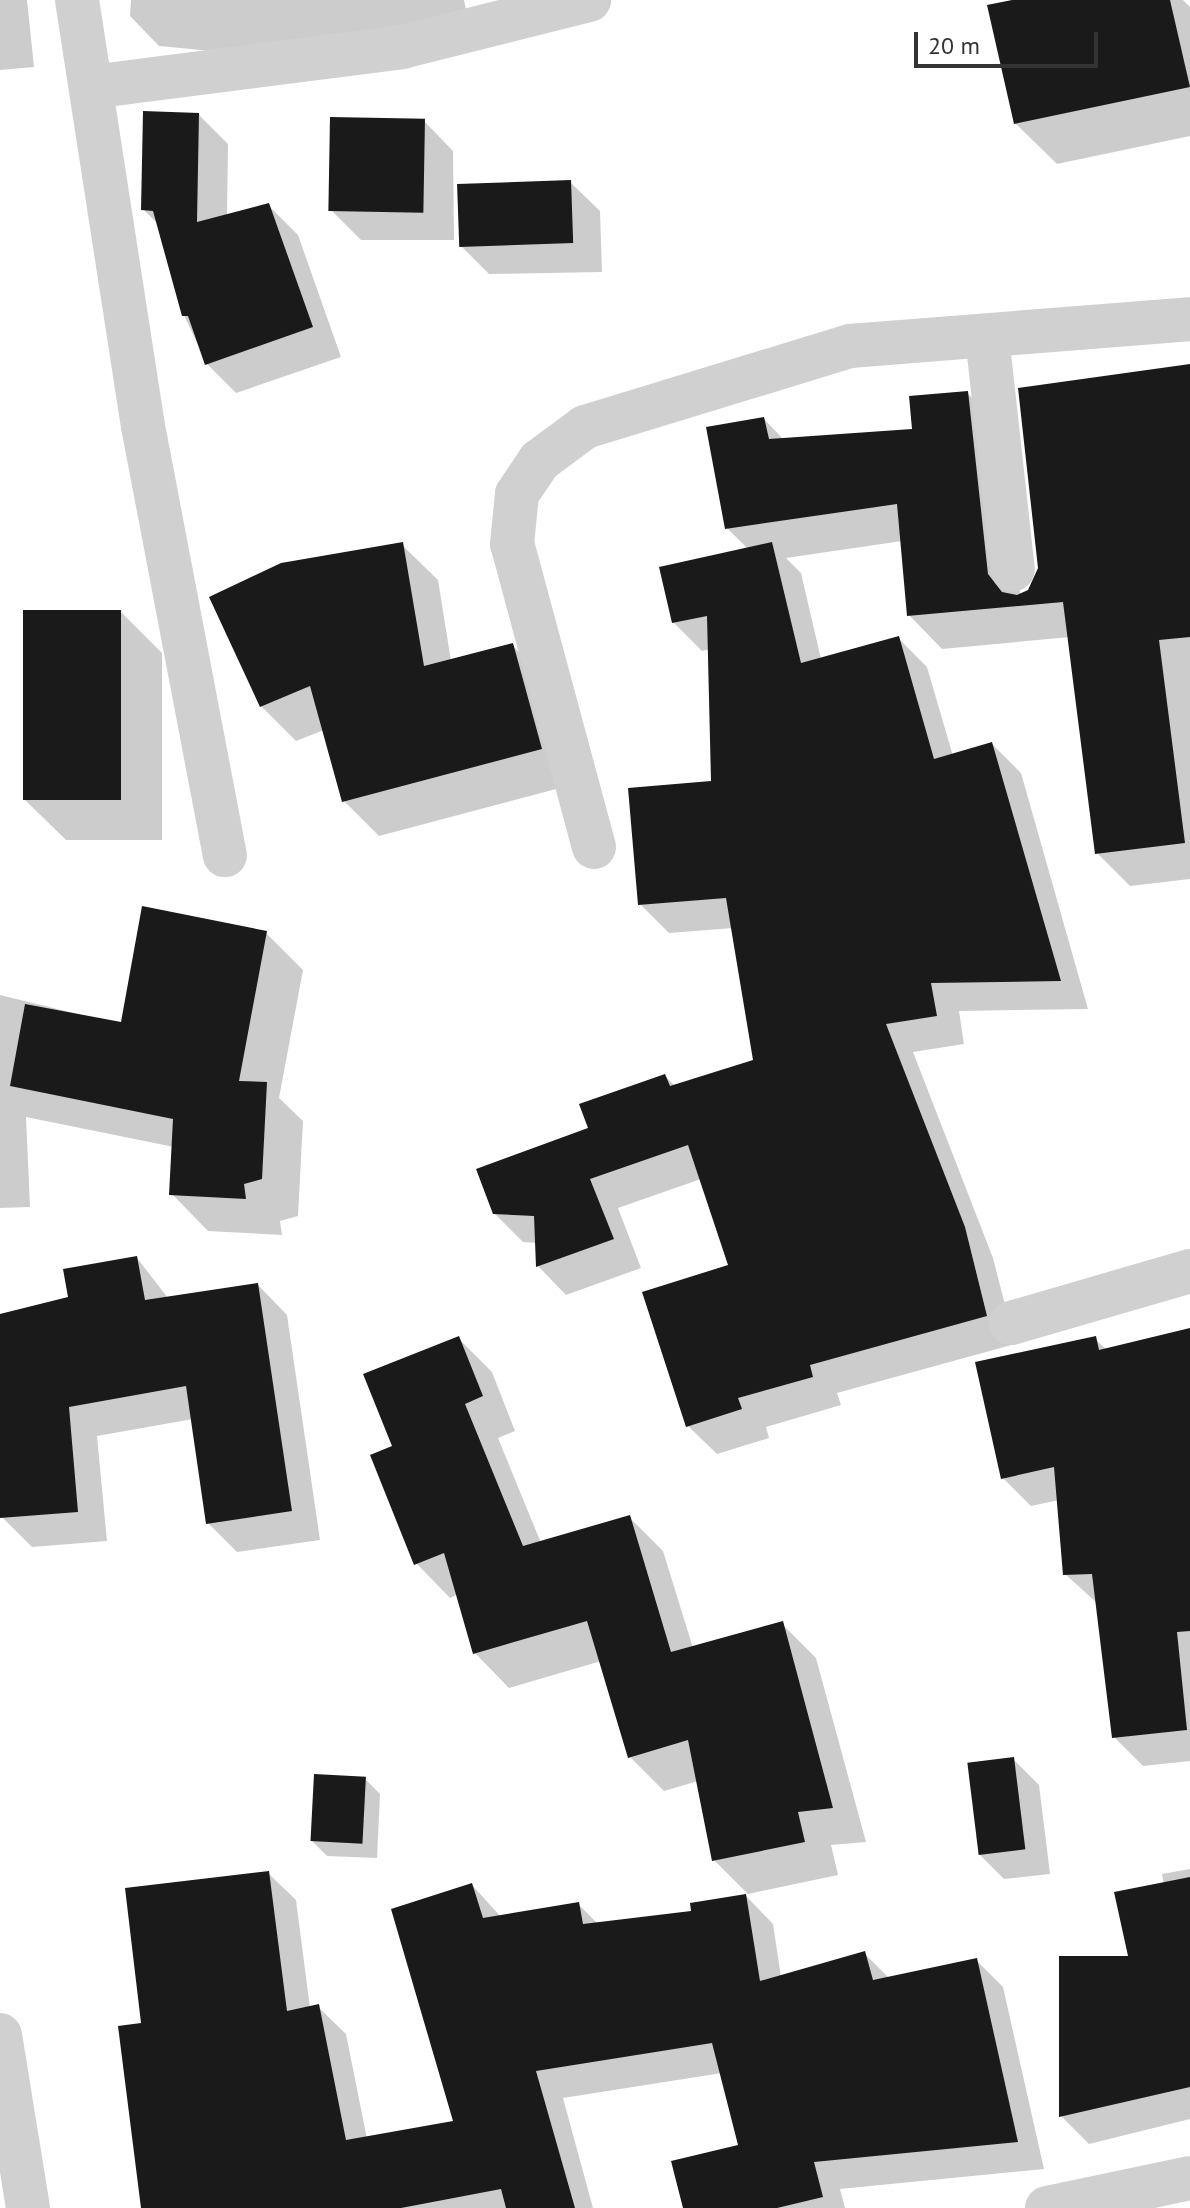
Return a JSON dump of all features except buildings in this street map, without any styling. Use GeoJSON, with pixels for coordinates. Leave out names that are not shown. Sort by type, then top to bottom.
{"type":"FeatureCollection","features":[{"type":"Feature","properties":{"kind":"street"},"geometry":{"type":"LineString","coordinates":[[77,0],[143,426],[225,855]]}},
{"type":"Feature","properties":{"kind":"street"},"geometry":{"type":"LineString","coordinates":[[91,87],[402,47],[589,0]]}},
{"type":"Feature","properties":{"kind":"street"},"geometry":{"type":"LineString","coordinates":[[594,847],[512,544],[517,494],[539,461],[585,427],[850,346],[1190,319]]}},
{"type":"Feature","properties":{"kind":"street"},"geometry":{"type":"LineString","coordinates":[[987,336],[1013,570]]}},
{"type":"Feature","properties":{"kind":"street"},"geometry":{"type":"LineString","coordinates":[[1011,1323],[1190,1271]]}},
{"type":"Feature","properties":{"kind":"street"},"geometry":{"type":"LineString","coordinates":[[0,2035],[28,2208]]}},
{"type":"Feature","properties":{"kind":"street"},"geometry":{"type":"LineString","coordinates":[[1047,2208],[1190,2178]]}}]}
